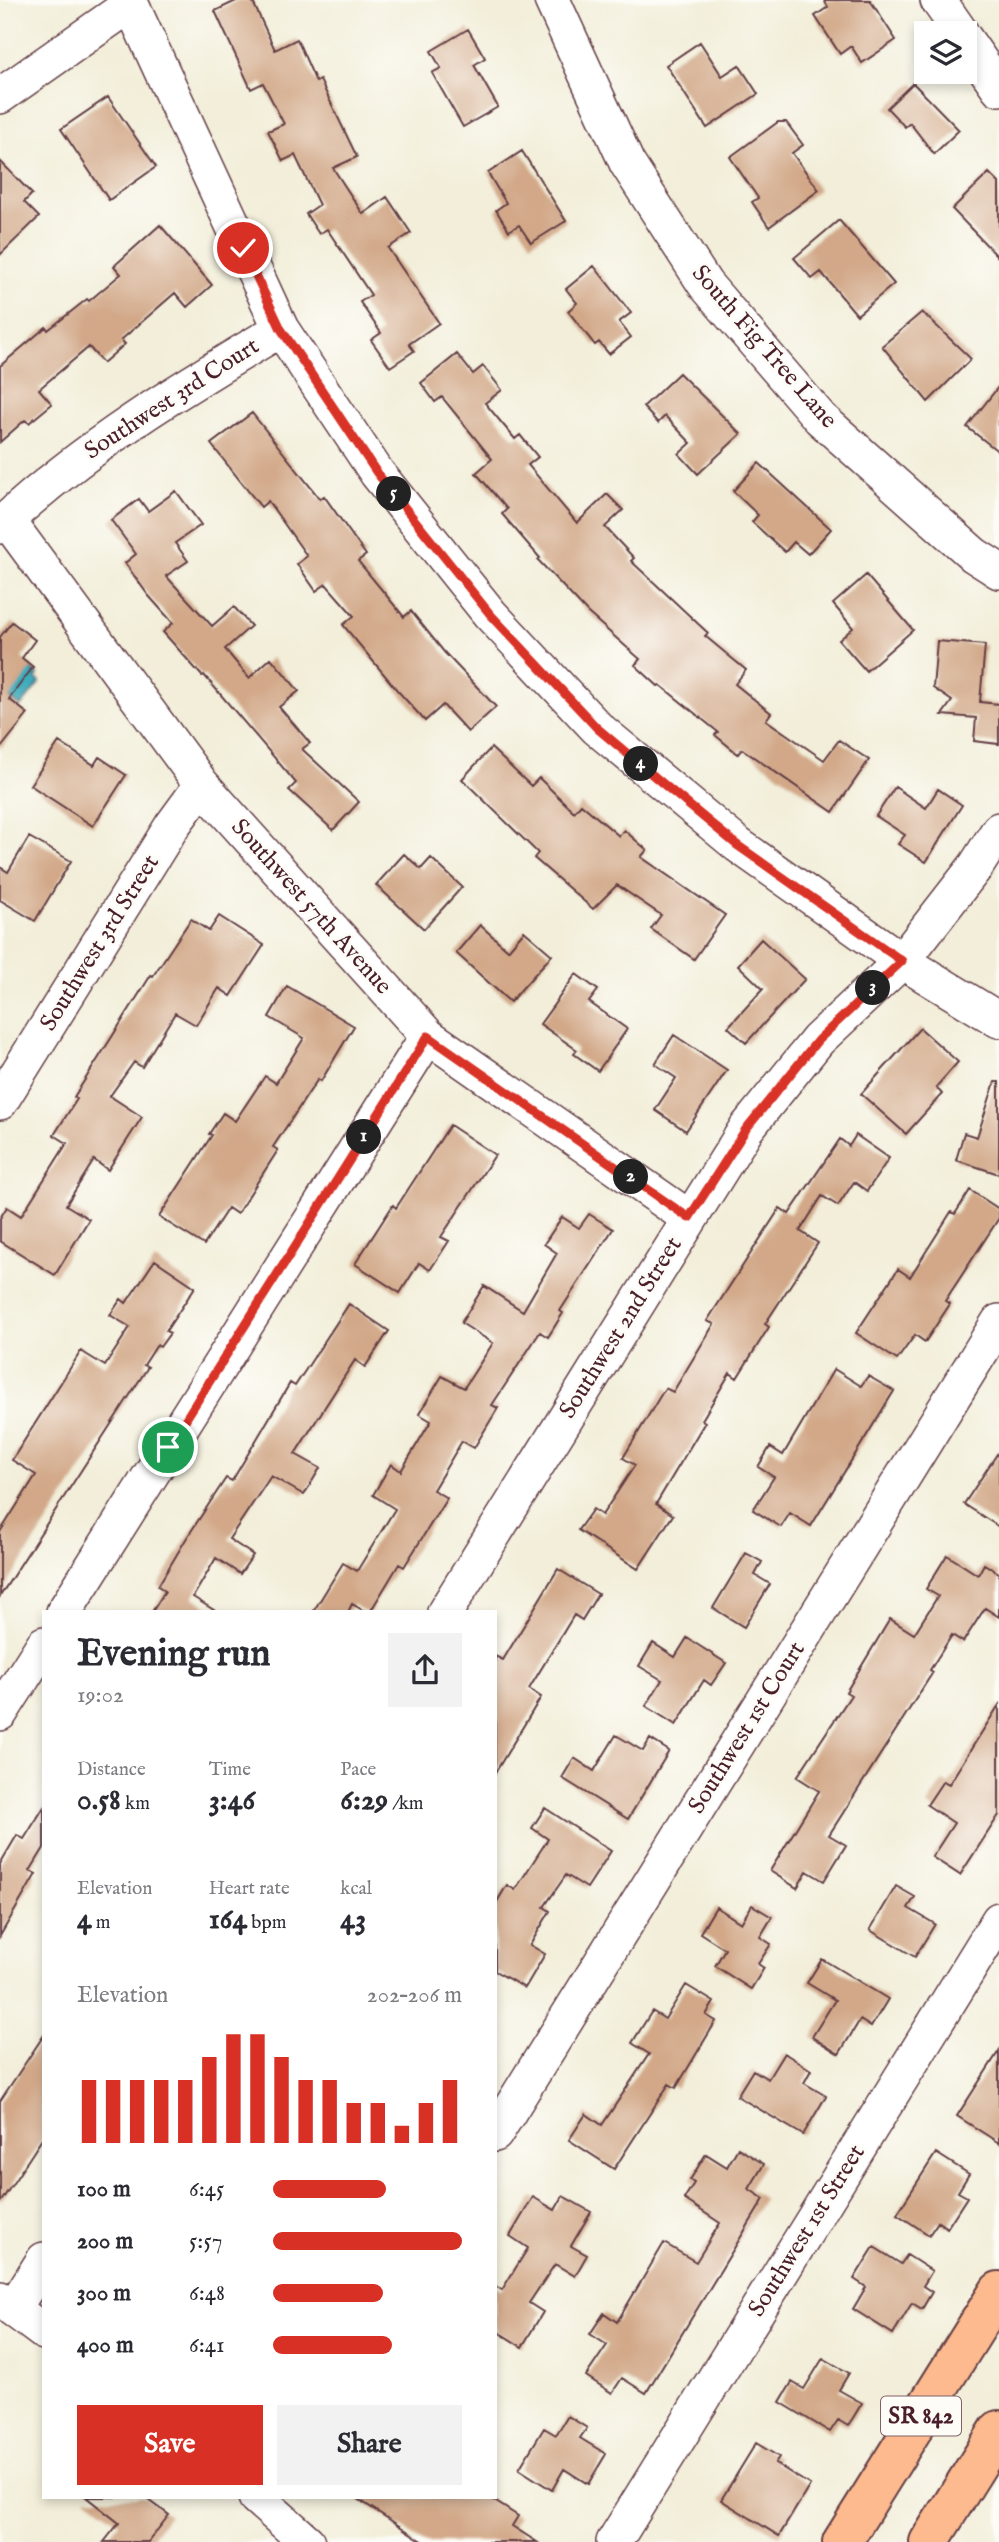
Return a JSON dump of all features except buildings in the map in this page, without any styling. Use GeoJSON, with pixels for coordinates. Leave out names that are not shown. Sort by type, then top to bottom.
{"type":"FeatureCollection","features":[{"type":"Feature","properties":{"kind":"main road","name":"SR 842"},"geometry":{"type":"LineString","coordinates":[[842,2542],[999,2291]]}},
{"type":"Feature","properties":{"kind":"main road","name":"SR 842"},"geometry":{"type":"LineString","coordinates":[[929,2542],[999,2430]]}},
{"type":"Feature","properties":{"kind":"street","name":"South Fig Tree Lane"},"geometry":{"type":"LineString","coordinates":[[552,0],[627,163],[705,284],[820,418],[974,555],[999,571]]}},
{"type":"Feature","properties":{"kind":"street"},"geometry":{"type":"LineString","coordinates":[[938,0],[953,21]]}},
{"type":"Feature","properties":{"kind":"street"},"geometry":{"type":"LineString","coordinates":[[0,96],[130,2],[281,329],[377,473],[490,614],[597,728],[737,845],[902,961],[999,1020]]}},
{"type":"Feature","properties":{"kind":"street"},"geometry":{"type":"LineString","coordinates":[[977,57],[999,88]]}},
{"type":"Feature","properties":{"kind":"street","name":"Southwest 3rd Court"},"geometry":{"type":"LineString","coordinates":[[3,523],[95,446],[167,396],[281,329]]}},
{"type":"Feature","properties":{"kind":"street","name":"Southwest 57th Avenue"},"geometry":{"type":"LineString","coordinates":[[3,523],[202,785],[428,1036],[689,1218]]}},
{"type":"Feature","properties":{"kind":"street","name":"Southwest 3rd Street"},"geometry":{"type":"LineString","coordinates":[[0,1102],[172,826],[202,785]]}},
{"type":"Feature","properties":{"kind":"street","name":"Southwest 2nd Street"},"geometry":{"type":"LineString","coordinates":[[446,1610],[746,1129],[818,1040],[902,961],[976,866],[999,830]]}},
{"type":"Feature","properties":{"kind":"street"},"geometry":{"type":"LineString","coordinates":[[65,1610],[428,1036]]}},
{"type":"Feature","properties":{"kind":"street","name":"Southwest 1st Court"},"geometry":{"type":"LineString","coordinates":[[497,2131],[999,1322]]}},
{"type":"Feature","properties":{"kind":"street"},"geometry":{"type":"LineString","coordinates":[[0,1713],[42,1647]]}},
{"type":"Feature","properties":{"kind":"street","name":"Southwest 1st Street"},"geometry":{"type":"LineString","coordinates":[[614,2542],[999,1920]]}},
{"type":"Feature","properties":{"kind":"street"},"geometry":{"type":"LineString","coordinates":[[42,2262],[7,2304],[42,2330]]}},
{"type":"Feature","properties":{"kind":"street"},"geometry":{"type":"LineString","coordinates":[[263,2500],[307,2542]]}},
{"type":"Feature","properties":{"kind":"water"},"geometry":{"type":"Polygon","coordinates":[[[28,666],[38,675],[35,678],[40,682],[21,706],[6,695],[28,666]]]}},
{"type":"Feature","properties":{"kind":"route"},"geometry":{"type":"LineString","coordinates":[[168,1447],[428,1036],[689,1218],[746,1129],[818,1040],[902,961],[737,845],[667,787],[597,728],[490,614],[377,473],[281,329],[243,248]]}}]}
